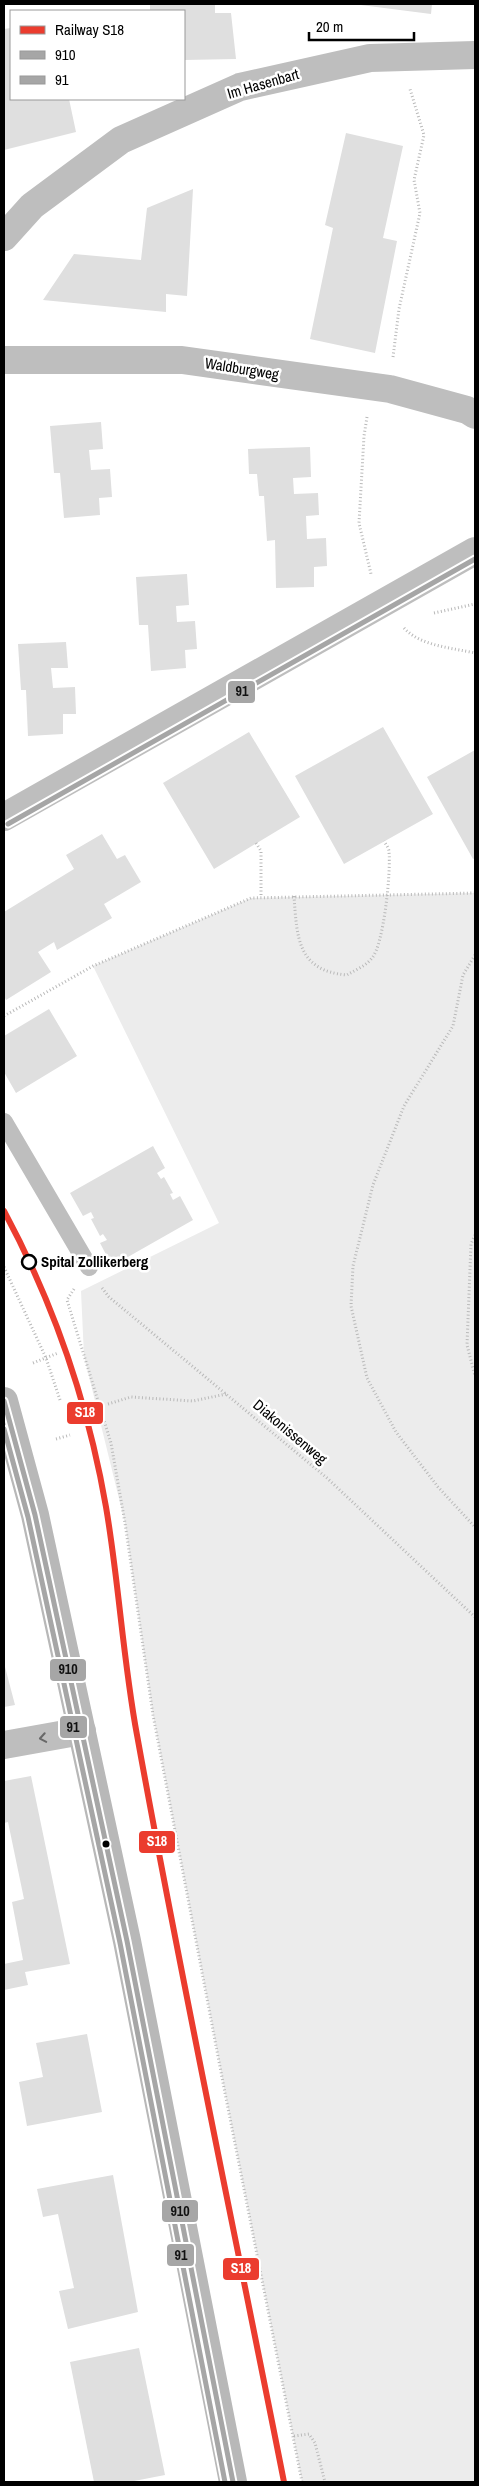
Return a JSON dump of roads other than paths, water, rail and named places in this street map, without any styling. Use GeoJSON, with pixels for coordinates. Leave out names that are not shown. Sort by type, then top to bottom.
{"type":"FeatureCollection","features":[{"type":"Feature","properties":{"kind":"main road"},"geometry":{"type":"LineString","coordinates":[[4,1401],[35,1515],[127,1941],[233,2482]]}},
{"type":"Feature","properties":{"kind":"street","name":"Im Hasenbart"},"geometry":{"type":"LineString","coordinates":[[4,237],[32,206],[121,140],[240,87],[370,58],[475,55]]}},
{"type":"Feature","properties":{"kind":"street","name":"Waldburgweg"},"geometry":{"type":"LineString","coordinates":[[4,360],[182,360],[390,389],[467,410],[475,415]]}},
{"type":"Feature","properties":{"kind":"street"},"geometry":{"type":"LineString","coordinates":[[4,817],[475,551]]}},
{"type":"Feature","properties":{"kind":"street"},"geometry":{"type":"LineString","coordinates":[[4,1745],[82,1731]]}},
{"type":"Feature","properties":{"kind":"lane"},"geometry":{"type":"LineString","coordinates":[[4,1122],[89,1267]]}},
{"type":"Feature","properties":{"kind":"rail line","name":"S18"},"geometry":{"type":"LineString","coordinates":[[4,1211],[54,1318],[90,1430],[106,1507],[128,1678],[154,1829],[284,2482]]}},
{"type":"Feature","properties":{"kind":"place","name":"Spital Zollikerberg"},"geometry":{"type":"Point","coordinates":[29,1262]}}]}
